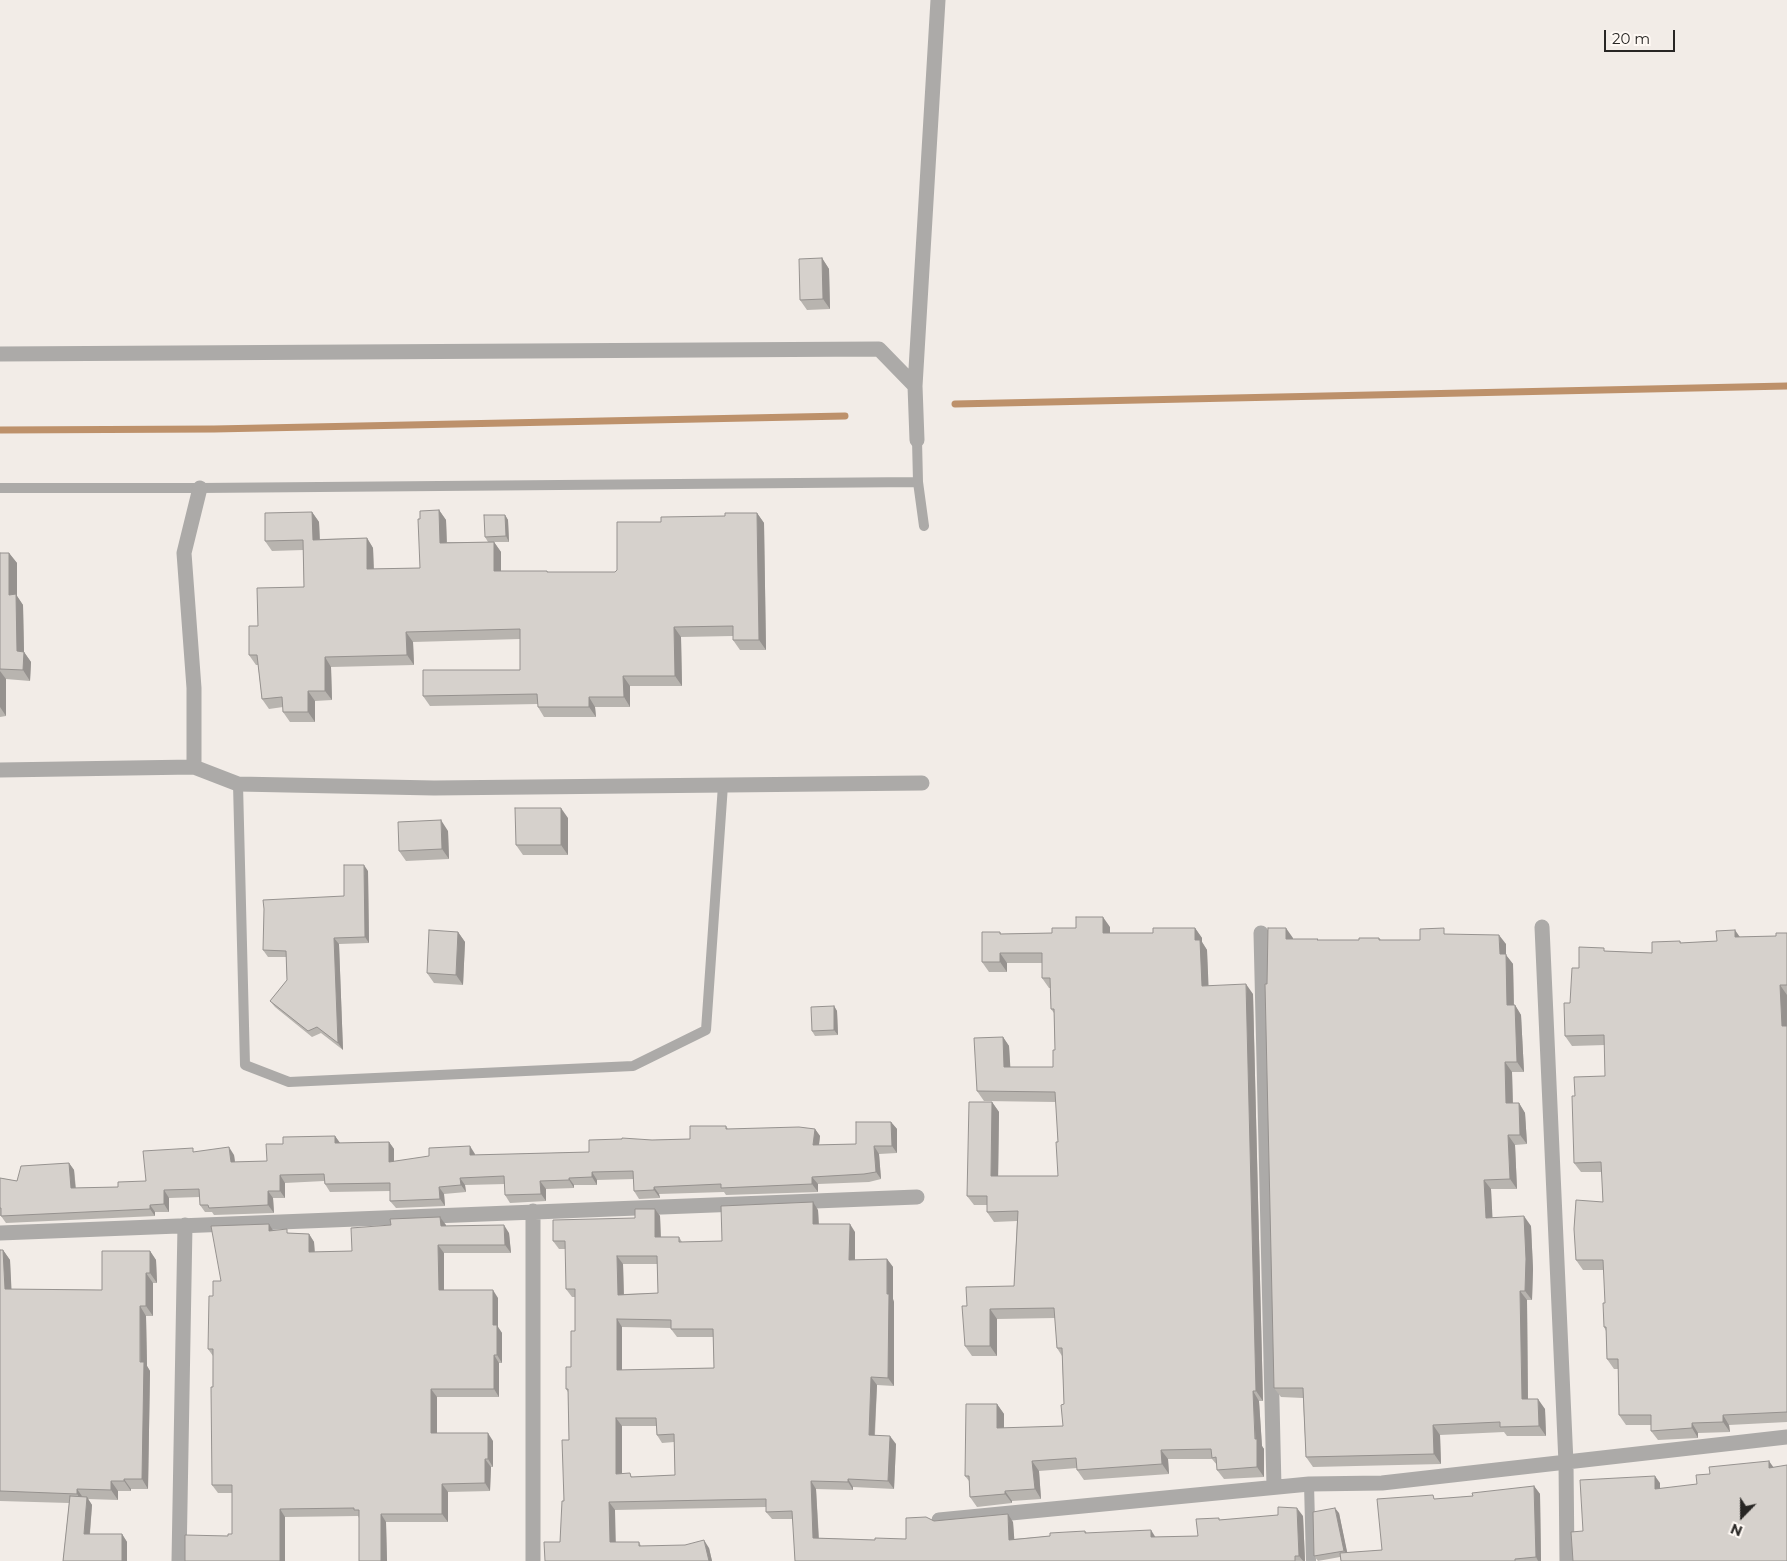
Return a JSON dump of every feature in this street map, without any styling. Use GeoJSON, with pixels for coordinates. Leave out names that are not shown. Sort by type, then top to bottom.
{"type":"FeatureCollection","features":[{"type":"Feature","properties":{"kind":"street"},"geometry":{"type":"LineString","coordinates":[[917,440],[915,386],[938,0]]}},
{"type":"Feature","properties":{"kind":"street"},"geometry":{"type":"LineString","coordinates":[[0,354],[879,349],[915,386]]}},
{"type":"Feature","properties":{"kind":"street"},"geometry":{"type":"LineString","coordinates":[[194,767],[194,688],[184,553],[200,488]]}},
{"type":"Feature","properties":{"kind":"street"},"geometry":{"type":"LineString","coordinates":[[0,770],[194,767],[238,784],[434,788],[922,783]]}},
{"type":"Feature","properties":{"kind":"street"},"geometry":{"type":"LineString","coordinates":[[1542,927],[1566,1463],[1567,1561]]}},
{"type":"Feature","properties":{"kind":"street"},"geometry":{"type":"LineString","coordinates":[[1261,933],[1274,1487]]}},
{"type":"Feature","properties":{"kind":"street"},"geometry":{"type":"LineString","coordinates":[[0,1232],[917,1197]]}},
{"type":"Feature","properties":{"kind":"street"},"geometry":{"type":"LineString","coordinates":[[533,1212],[533,1561]]}},
{"type":"Feature","properties":{"kind":"street"},"geometry":{"type":"LineString","coordinates":[[179,1561],[185,1225]]}},
{"type":"Feature","properties":{"kind":"street"},"geometry":{"type":"LineString","coordinates":[[940,1520],[1309,1484],[1382,1483],[1787,1437]]}},
{"type":"Feature","properties":{"kind":"lane"},"geometry":{"type":"LineString","coordinates":[[917,440],[918,482],[924,526]]}},
{"type":"Feature","properties":{"kind":"lane"},"geometry":{"type":"LineString","coordinates":[[0,488],[918,482]]}},
{"type":"Feature","properties":{"kind":"lane"},"geometry":{"type":"LineString","coordinates":[[238,784],[245,1065],[289,1082],[633,1066],[706,1030],[723,785]]}},
{"type":"Feature","properties":{"kind":"lane"},"geometry":{"type":"LineString","coordinates":[[1309,1484],[1311,1561]]}},
{"type":"Feature","properties":{"kind":"building"},"geometry":{"type":"Polygon","coordinates":[[[822,258],[823,299],[800,300],[799,259],[822,258]]]}},
{"type":"Feature","properties":{"kind":"building"},"geometry":{"type":"Polygon","coordinates":[[[439,510],[440,543],[494,542],[494,571],[547,572],[615,572],[617,570],[617,522],[661,522],[661,517],[725,516],[725,513],[757,513],[759,640],[733,640],[733,626],[674,627],[675,676],[623,676],[624,697],[589,697],[589,707],[538,707],[537,694],[423,696],[423,670],[520,670],[520,629],[406,632],[407,655],[325,657],[325,691],[308,691],[308,712],[283,712],[282,697],[262,699],[257,655],[249,655],[249,626],[258,626],[257,588],[304,587],[303,540],[265,541],[265,513],[312,512],[313,540],[367,538],[367,569],[420,568],[418,519],[420,519],[420,511],[439,510]]]}},
{"type":"Feature","properties":{"kind":"building"},"geometry":{"type":"Polygon","coordinates":[[[484,515],[505,515],[506,536],[485,537],[484,515]]]}},
{"type":"Feature","properties":{"kind":"building"},"geometry":{"type":"Polygon","coordinates":[[[0,553],[9,553],[9,595],[16,594],[17,651],[24,652],[23,670],[0,669],[0,553]]]}},
{"type":"Feature","properties":{"kind":"building"},"geometry":{"type":"Polygon","coordinates":[[[515,808],[561,808],[561,845],[516,845],[515,808]]]}},
{"type":"Feature","properties":{"kind":"building"},"geometry":{"type":"Polygon","coordinates":[[[441,820],[442,849],[399,851],[398,822],[441,820]]]}},
{"type":"Feature","properties":{"kind":"building"},"geometry":{"type":"Polygon","coordinates":[[[344,865],[364,865],[365,937],[334,938],[338,1043],[317,1027],[308,1031],[270,1001],[287,980],[286,951],[263,950],[263,900],[344,896],[344,865]]]}},
{"type":"Feature","properties":{"kind":"building"},"geometry":{"type":"Polygon","coordinates":[[[1076,917],[1103,917],[1103,933],[1153,933],[1153,928],[1195,928],[1195,940],[1200,940],[1202,986],[1246,984],[1256,1391],[1253,1391],[1257,1467],[1217,1470],[1216,1457],[1212,1458],[1211,1449],[1161,1450],[1162,1464],[1077,1470],[1076,1458],[1032,1461],[1035,1489],[1005,1491],[1005,1494],[970,1497],[969,1476],[965,1476],[966,1404],[997,1404],[997,1428],[1063,1426],[1061,1405],[1064,1404],[1062,1348],[1057,1348],[1054,1308],[990,1309],[990,1346],[965,1346],[962,1306],[967,1306],[966,1287],[1014,1286],[1018,1211],[987,1212],[987,1196],[967,1196],[969,1102],[992,1102],[991,1176],[1058,1176],[1055,1092],[977,1091],[974,1038],[1003,1037],[1004,1067],[1053,1067],[1053,1050],[1055,1050],[1054,1009],[1051,1009],[1050,978],[1042,978],[1042,953],[1000,953],[1000,962],[982,962],[982,932],[1000,932],[1000,934],[1052,933],[1052,928],[1076,928],[1076,917]]]}},
{"type":"Feature","properties":{"kind":"building"},"geometry":{"type":"Polygon","coordinates":[[[1268,928],[1286,928],[1286,939],[1317,940],[1379,938],[1379,940],[1420,940],[1420,929],[1444,928],[1444,934],[1499,935],[1500,954],[1506,954],[1507,1005],[1515,1005],[1517,1062],[1505,1062],[1506,1103],[1519,1103],[1520,1135],[1508,1135],[1510,1179],[1484,1180],[1486,1218],[1524,1216],[1525,1291],[1520,1291],[1522,1399],[1538,1399],[1539,1426],[1500,1427],[1500,1422],[1433,1425],[1434,1454],[1306,1457],[1303,1388],[1274,1388],[1265,984],[1267,984],[1268,928]]]}},
{"type":"Feature","properties":{"kind":"building"},"geometry":{"type":"Polygon","coordinates":[[[429,930],[458,932],[456,975],[427,973],[429,930]]]}},
{"type":"Feature","properties":{"kind":"building"},"geometry":{"type":"Polygon","coordinates":[[[1735,930],[1735,937],[1776,936],[1776,933],[1787,933],[1787,985],[1780,985],[1782,1026],[1787,1026],[1787,1412],[1723,1415],[1723,1422],[1692,1423],[1692,1428],[1651,1431],[1651,1415],[1619,1415],[1618,1359],[1607,1359],[1603,1303],[1605,1303],[1603,1260],[1576,1260],[1574,1229],[1576,1200],[1603,1202],[1601,1162],[1574,1163],[1572,1096],[1575,1096],[1574,1077],[1605,1076],[1604,1035],[1565,1036],[1564,1003],[1570,1003],[1572,968],[1579,968],[1579,947],[1604,948],[1604,951],[1652,953],[1652,942],[1717,941],[1716,931],[1735,930]]]}},
{"type":"Feature","properties":{"kind":"building"},"geometry":{"type":"Polygon","coordinates":[[[834,1006],[834,1030],[812,1031],[811,1007],[834,1006]]]}},
{"type":"Feature","properties":{"kind":"building"},"geometry":{"type":"Polygon","coordinates":[[[856,1122],[891,1122],[892,1146],[874,1146],[876,1172],[812,1177],[812,1184],[721,1188],[721,1184],[654,1187],[654,1190],[634,1191],[633,1171],[592,1172],[592,1177],[540,1181],[541,1194],[505,1195],[504,1176],[460,1178],[461,1185],[439,1187],[440,1199],[390,1201],[390,1183],[325,1184],[324,1174],[280,1175],[280,1191],[268,1191],[268,1205],[209,1208],[208,1205],[200,1205],[199,1189],[164,1190],[164,1204],[150,1205],[150,1209],[1,1216],[0,1208],[0,1178],[17,1181],[21,1166],[69,1163],[71,1188],[118,1187],[118,1182],[146,1181],[143,1151],[193,1148],[193,1152],[229,1147],[231,1162],[267,1161],[266,1144],[283,1144],[283,1137],[335,1136],[335,1143],[389,1142],[389,1162],[429,1156],[429,1148],[470,1146],[470,1155],[589,1152],[589,1140],[622,1138],[652,1140],[690,1139],[690,1126],[726,1126],[726,1129],[799,1127],[815,1129],[813,1145],[856,1144],[856,1122]]]}},
{"type":"Feature","properties":{"kind":"building"},"geometry":{"type":"Polygon","coordinates":[[[813,1202],[813,1224],[850,1224],[849,1260],[887,1259],[887,1294],[889,1294],[888,1378],[871,1377],[869,1435],[890,1436],[888,1481],[848,1479],[848,1482],[811,1481],[813,1538],[906,1539],[906,1518],[926,1517],[934,1521],[1008,1514],[1009,1540],[1050,1536],[1050,1533],[1085,1531],[1085,1533],[1151,1530],[1151,1537],[1198,1536],[1196,1519],[1219,1518],[1219,1520],[1278,1515],[1278,1507],[1297,1508],[1299,1556],[1295,1556],[1295,1561],[795,1561],[792,1511],[766,1512],[766,1499],[609,1502],[610,1542],[639,1542],[639,1546],[685,1545],[704,1540],[709,1561],[545,1561],[544,1542],[560,1542],[562,1501],[564,1501],[562,1440],[569,1440],[566,1367],[571,1367],[571,1331],[575,1331],[575,1289],[566,1289],[565,1241],[553,1241],[553,1220],[635,1218],[635,1209],[655,1209],[655,1237],[679,1237],[679,1242],[722,1241],[721,1206],[813,1202]],[[617,1256],[618,1295],[658,1293],[657,1256],[617,1256]],[[617,1319],[617,1370],[714,1368],[713,1329],[671,1329],[671,1320],[617,1319]],[[616,1418],[616,1474],[630,1473],[631,1477],[675,1475],[674,1434],[657,1435],[656,1418],[616,1418]]]}},
{"type":"Feature","properties":{"kind":"building"},"geometry":{"type":"Polygon","coordinates":[[[440,1217],[441,1226],[504,1225],[505,1245],[438,1245],[439,1290],[493,1290],[493,1325],[497,1325],[497,1355],[494,1355],[494,1389],[431,1389],[431,1433],[488,1433],[488,1459],[485,1459],[485,1483],[442,1484],[442,1514],[381,1514],[381,1561],[359,1561],[359,1510],[354,1510],[354,1508],[280,1509],[280,1561],[185,1561],[185,1535],[228,1536],[228,1534],[232,1534],[232,1485],[212,1485],[211,1387],[213,1387],[213,1349],[208,1349],[209,1296],[213,1296],[213,1281],[221,1281],[211,1226],[269,1224],[269,1231],[287,1229],[287,1233],[309,1234],[309,1252],[352,1251],[351,1228],[391,1225],[390,1219],[440,1217]]]}},
{"type":"Feature","properties":{"kind":"building"},"geometry":{"type":"Polygon","coordinates":[[[0,1250],[3,1250],[5,1289],[102,1290],[102,1251],[150,1251],[150,1273],[146,1273],[146,1306],[140,1306],[140,1362],[144,1362],[142,1479],[111,1481],[111,1490],[77,1489],[77,1494],[0,1491],[0,1250]]]}},
{"type":"Feature","properties":{"kind":"building"},"geometry":{"type":"Polygon","coordinates":[[[1769,1461],[1769,1468],[1787,1465],[1787,1561],[1573,1561],[1571,1532],[1583,1531],[1580,1480],[1655,1476],[1655,1489],[1697,1484],[1696,1475],[1710,1474],[1709,1467],[1769,1461]]]}},
{"type":"Feature","properties":{"kind":"building"},"geometry":{"type":"Polygon","coordinates":[[[1534,1486],[1536,1557],[1515,1559],[1515,1561],[1341,1561],[1340,1553],[1382,1550],[1377,1499],[1433,1495],[1434,1499],[1473,1496],[1472,1493],[1534,1486]]]}},
{"type":"Feature","properties":{"kind":"building"},"geometry":{"type":"Polygon","coordinates":[[[70,1496],[87,1497],[84,1534],[122,1534],[122,1561],[63,1561],[70,1496]]]}},
{"type":"Feature","properties":{"kind":"building"},"geometry":{"type":"Polygon","coordinates":[[[1335,1508],[1344,1551],[1314,1556],[1313,1512],[1335,1508]]]}},
{"type":"Feature","properties":{"kind":"waterway"},"geometry":{"type":"LineString","coordinates":[[955,404],[1787,386]]}},
{"type":"Feature","properties":{"kind":"waterway"},"geometry":{"type":"LineString","coordinates":[[0,430],[214,429],[845,416]]}}]}
